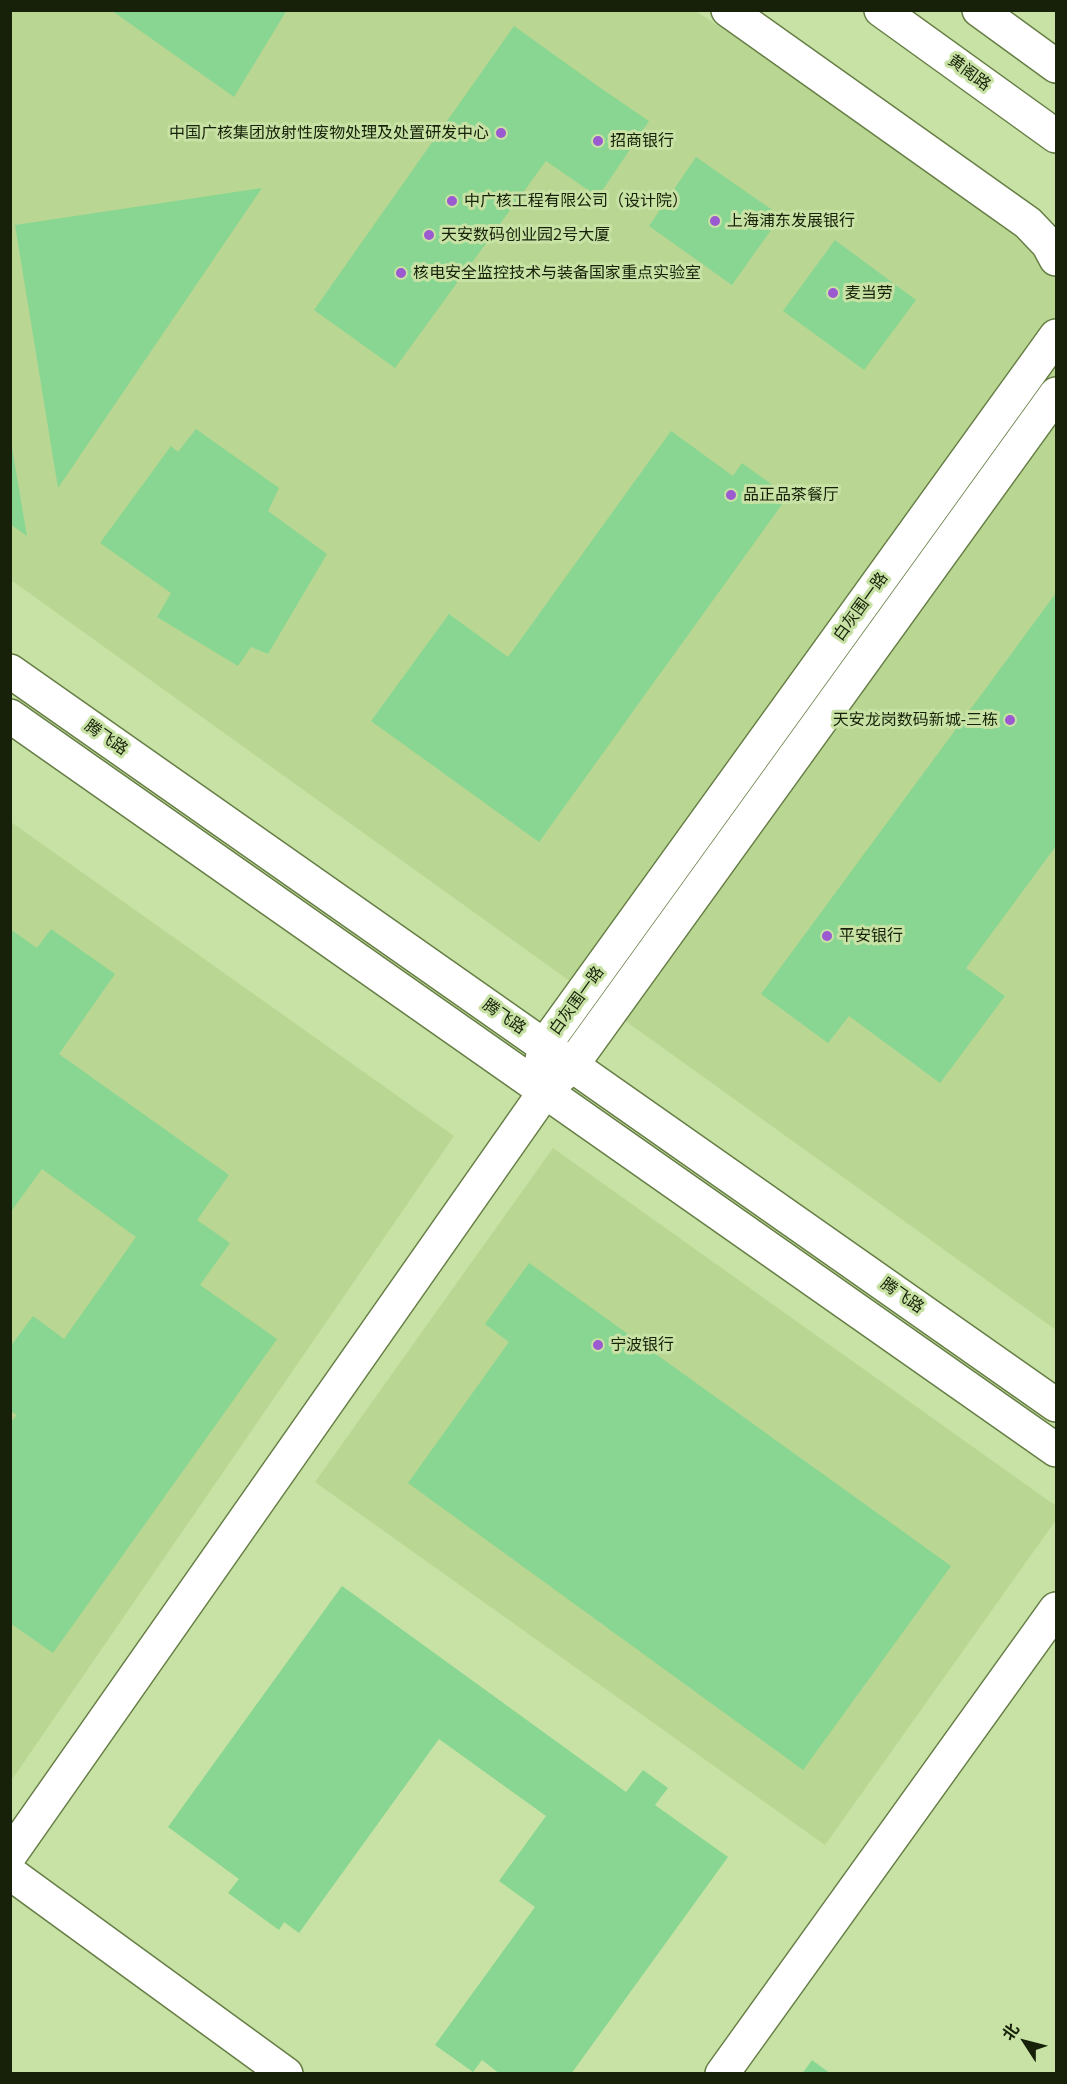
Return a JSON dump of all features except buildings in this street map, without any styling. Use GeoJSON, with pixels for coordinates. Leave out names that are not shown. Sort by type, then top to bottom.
{"type":"FeatureCollection","features":[{"type":"Feature","properties":{"kind":"street"},"geometry":{"type":"LineString","coordinates":[[728,10],[1028,223],[1048,244],[1056,259]]}},
{"type":"Feature","properties":{"kind":"street","name":"黄阁路"},"geometry":{"type":"LineString","coordinates":[[881,10],[1056,136]]}},
{"type":"Feature","properties":{"kind":"street"},"geometry":{"type":"LineString","coordinates":[[979,10],[1056,66]]}},
{"type":"Feature","properties":{"kind":"street","name":"白灰围一路"},"geometry":{"type":"LineString","coordinates":[[546,1090],[541,1067],[544,1046],[1056,336]]}},
{"type":"Feature","properties":{"kind":"street","name":"白灰围一路"},"geometry":{"type":"LineString","coordinates":[[546,1090],[572,1065],[1056,394]]}},
{"type":"Feature","properties":{"kind":"street"},"geometry":{"type":"LineString","coordinates":[[10,711],[20,678]]}},
{"type":"Feature","properties":{"kind":"street","name":"腾飞路"},"geometry":{"type":"LineString","coordinates":[[20,678],[1056,1405]]}},
{"type":"Feature","properties":{"kind":"street"},"geometry":{"type":"LineString","coordinates":[[10,716],[1056,1450]]}},
{"type":"Feature","properties":{"kind":"street"},"geometry":{"type":"LineString","coordinates":[[10,1855],[546,1090]]}},
{"type":"Feature","properties":{"kind":"street"},"geometry":{"type":"LineString","coordinates":[[722,2073],[1056,1609]]}},
{"type":"Feature","properties":{"kind":"street"},"geometry":{"type":"LineString","coordinates":[[10,1873],[286,2073]]}},
{"type":"Feature","properties":{"kind":"shaded area"},"geometry":{"type":"Polygon","coordinates":[[[11,11],[696,11],[1056,253],[1056,1330],[11,580],[11,11]]]}},
{"type":"Feature","properties":{"kind":"shaded area"},"geometry":{"type":"Polygon","coordinates":[[[11,822],[454,1136],[11,1781],[11,822]]]}},
{"type":"Feature","properties":{"kind":"shaded area"},"geometry":{"type":"Polygon","coordinates":[[[553,1148],[1056,1506],[1056,1520],[825,1845],[315,1482],[553,1148]]]}},
{"type":"Feature","properties":{"kind":"place","name":"中国广核集团放射性废物处理及处置研发中心"},"geometry":{"type":"Point","coordinates":[501,133]}},
{"type":"Feature","properties":{"kind":"place","name":"招商银行"},"geometry":{"type":"Point","coordinates":[598,141]}},
{"type":"Feature","properties":{"kind":"place","name":"中广核工程有限公司（设计院）"},"geometry":{"type":"Point","coordinates":[452,201]}},
{"type":"Feature","properties":{"kind":"place","name":"上海浦东发展银行"},"geometry":{"type":"Point","coordinates":[715,221]}},
{"type":"Feature","properties":{"kind":"place","name":"天安数码创业园2号大厦"},"geometry":{"type":"Point","coordinates":[429,235]}},
{"type":"Feature","properties":{"kind":"place","name":"核电安全监控技术与装备国家重点实验室"},"geometry":{"type":"Point","coordinates":[401,273]}},
{"type":"Feature","properties":{"kind":"place","name":"麦当劳"},"geometry":{"type":"Point","coordinates":[833,293]}},
{"type":"Feature","properties":{"kind":"place","name":"品正品茶餐厅"},"geometry":{"type":"Point","coordinates":[731,495]}},
{"type":"Feature","properties":{"kind":"place","name":"天安龙岗数码新城-三栋"},"geometry":{"type":"Point","coordinates":[1010,720]}},
{"type":"Feature","properties":{"kind":"place","name":"平安银行"},"geometry":{"type":"Point","coordinates":[827,936]}},
{"type":"Feature","properties":{"kind":"place","name":"宁波银行"},"geometry":{"type":"Point","coordinates":[598,1345]}}]}
